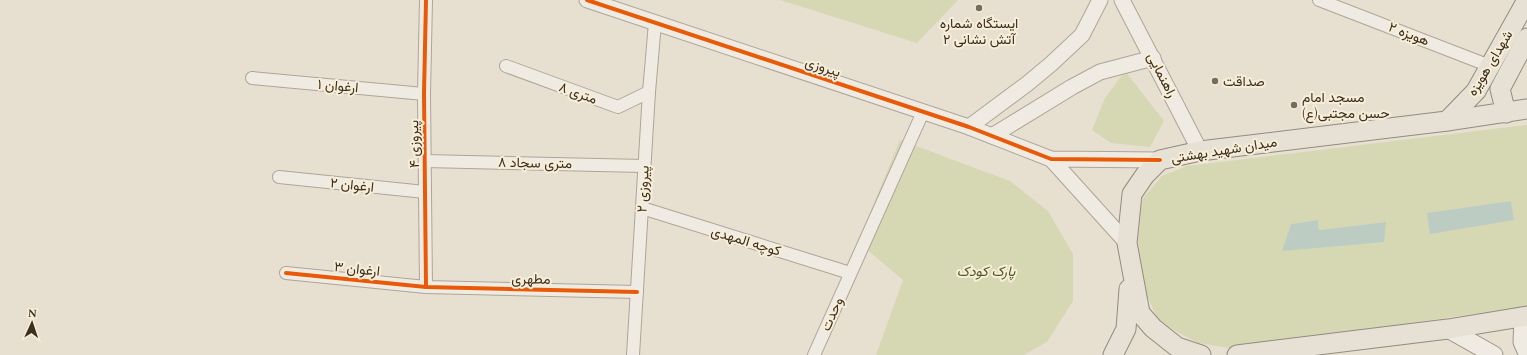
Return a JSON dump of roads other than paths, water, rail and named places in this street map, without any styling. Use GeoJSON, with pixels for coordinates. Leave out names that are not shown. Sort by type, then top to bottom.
{"type":"FeatureCollection","features":[{"type":"Feature","properties":{"kind":"main road","name":"شهدای هویزه"},"geometry":{"type":"LineString","coordinates":[[1447,121],[1476,91],[1527,0]]}},
{"type":"Feature","properties":{"kind":"main road","name":"شهدای هویزه"},"geometry":{"type":"LineString","coordinates":[[1506,113],[1500,89],[1527,38]]}},
{"type":"Feature","properties":{"kind":"main road"},"geometry":{"type":"LineString","coordinates":[[1476,91],[1500,89]]}},
{"type":"Feature","properties":{"kind":"main road","name":"میدان شهید بهشتی"},"geometry":{"type":"LineString","coordinates":[[1201,355],[1177,347],[1153,328],[1140,313],[1130,268],[1126,243],[1132,194],[1145,175],[1160,160],[1200,151],[1447,121],[1527,109]]}},
{"type":"Feature","properties":{"kind":"main road"},"geometry":{"type":"LineString","coordinates":[[1113,355],[1126,329],[1130,268]]}},
{"type":"Feature","properties":{"kind":"main road"},"geometry":{"type":"LineString","coordinates":[[1237,355],[1448,329],[1525,316],[1522,342],[1527,353]]}},
{"type":"Feature","properties":{"kind":"main road"},"geometry":{"type":"LineString","coordinates":[[1448,329],[1494,355]]}},
{"type":"Feature","properties":{"kind":"street","name":"پیروزی ۴"},"geometry":{"type":"LineString","coordinates":[[426,0],[424,94],[426,287]]}},
{"type":"Feature","properties":{"kind":"street","name":"پیروزی"},"geometry":{"type":"LineString","coordinates":[[587,0],[970,127],[1051,159]]}},
{"type":"Feature","properties":{"kind":"street"},"geometry":{"type":"LineString","coordinates":[[970,127],[1027,84],[1082,35],[1100,0]]}},
{"type":"Feature","properties":{"kind":"street","name":"راهنمایی"},"geometry":{"type":"LineString","coordinates":[[1122,0],[1200,151]]}},
{"type":"Feature","properties":{"kind":"street","name":"هویزه ۲"},"geometry":{"type":"LineString","coordinates":[[1325,1],[1490,66]]}},
{"type":"Feature","properties":{"kind":"street","name":"پیروزی ۲"},"geometry":{"type":"LineString","coordinates":[[633,355],[648,92],[655,23]]}},
{"type":"Feature","properties":{"kind":"street"},"geometry":{"type":"LineString","coordinates":[[992,136],[1072,87],[1100,72],[1153,58]]}},
{"type":"Feature","properties":{"kind":"street","name":"۸ متری"},"geometry":{"type":"LineString","coordinates":[[506,66],[618,107],[648,92]]}},
{"type":"Feature","properties":{"kind":"street","name":"ارغوان ۱"},"geometry":{"type":"LineString","coordinates":[[252,78],[424,94]]}},
{"type":"Feature","properties":{"kind":"street","name":"وحدت"},"geometry":{"type":"LineString","coordinates":[[814,355],[923,112]]}},
{"type":"Feature","properties":{"kind":"street"},"geometry":{"type":"LineString","coordinates":[[1051,159],[1160,160]]}},
{"type":"Feature","properties":{"kind":"street"},"geometry":{"type":"LineString","coordinates":[[1051,159],[1126,243]]}},
{"type":"Feature","properties":{"kind":"street","name":"متری سجاد ۸"},"geometry":{"type":"LineString","coordinates":[[425,161],[644,166]]}},
{"type":"Feature","properties":{"kind":"street","name":"ارغوان ۲"},"geometry":{"type":"LineString","coordinates":[[279,177],[425,192]]}},
{"type":"Feature","properties":{"kind":"street","name":"کوچه المهدی"},"geometry":{"type":"LineString","coordinates":[[642,208],[850,273]]}},
{"type":"Feature","properties":{"kind":"street","name":"ارغوان ۳"},"geometry":{"type":"LineString","coordinates":[[286,274],[426,287]]}},
{"type":"Feature","properties":{"kind":"street","name":"مطهری"},"geometry":{"type":"LineString","coordinates":[[426,287],[637,292]]}},
{"type":"Feature","properties":{"kind":"place","name":"ایستگاه شماره ۲ آتش نشانی"},"geometry":{"type":"Point","coordinates":[979,8]}},
{"type":"Feature","properties":{"kind":"place","name":"صداقت"},"geometry":{"type":"Point","coordinates":[1215,81]}},
{"type":"Feature","properties":{"kind":"place","name":"مسجد امام حسن مجتبی(ع)"},"geometry":{"type":"Point","coordinates":[1294,105]}},
{"type":"Feature","properties":{"kind":"park label","name":"پارک کودک"},"geometry":{"type":"Point","coordinates":[986,271]}}]}
